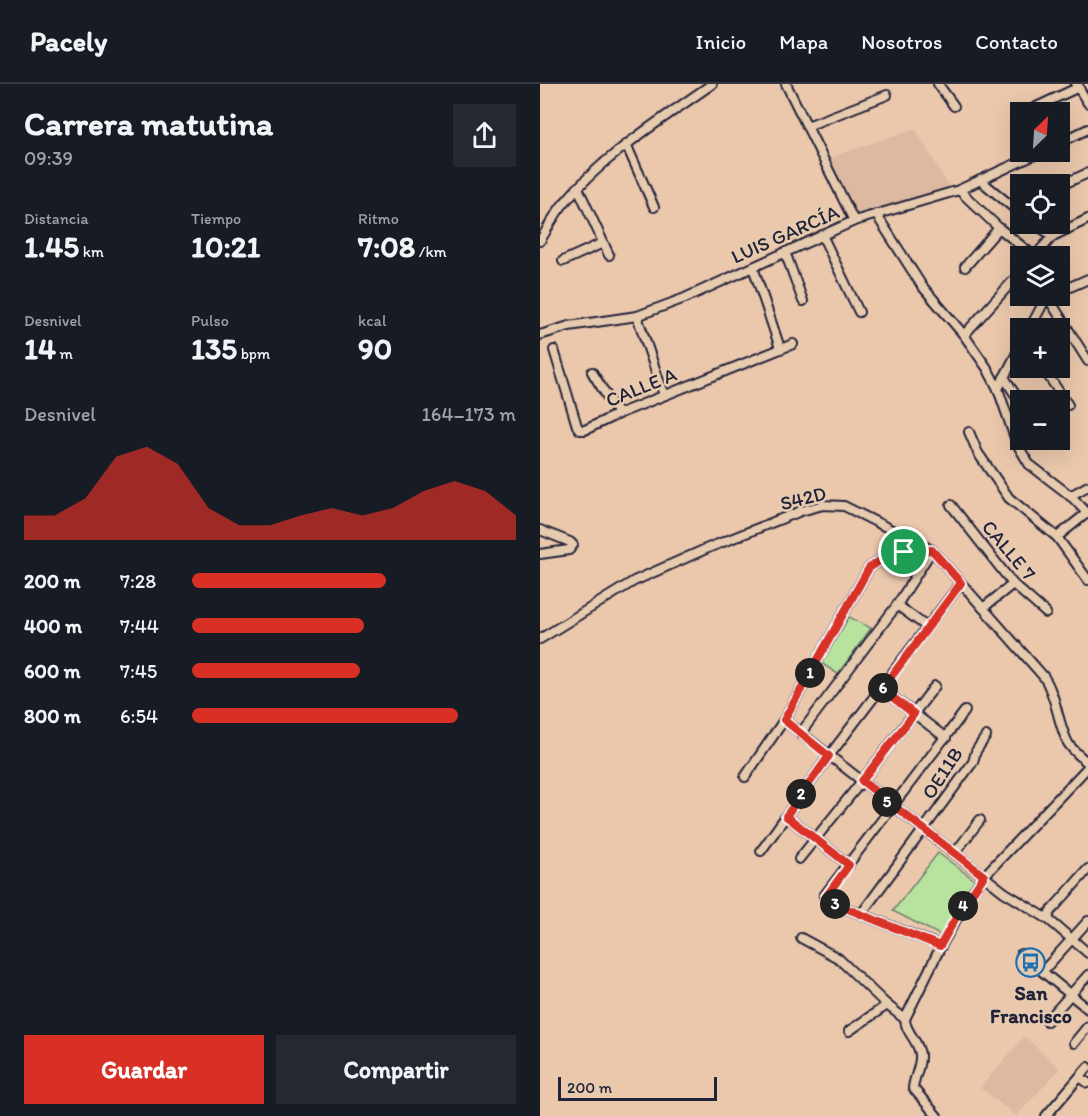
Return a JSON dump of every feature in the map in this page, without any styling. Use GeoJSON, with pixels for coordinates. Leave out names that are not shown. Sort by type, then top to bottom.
{"type":"FeatureCollection","features":[{"type":"Feature","properties":{"kind":"street"},"geometry":{"type":"LineString","coordinates":[[540,241],[563,203],[626,144],[712,84]]}},
{"type":"Feature","properties":{"kind":"street"},"geometry":{"type":"LineString","coordinates":[[786,84],[854,221]]}},
{"type":"Feature","properties":{"kind":"street"},"geometry":{"type":"LineString","coordinates":[[938,84],[954,106]]}},
{"type":"Feature","properties":{"kind":"street"},"geometry":{"type":"LineString","coordinates":[[1046,102],[1077,86],[1088,103]]}},
{"type":"Feature","properties":{"kind":"street"},"geometry":{"type":"LineString","coordinates":[[807,126],[887,95]]}},
{"type":"Feature","properties":{"kind":"street"},"geometry":{"type":"LineString","coordinates":[[1070,138],[1088,129]]}},
{"type":"Feature","properties":{"kind":"street"},"geometry":{"type":"LineString","coordinates":[[626,144],[654,207]]}},
{"type":"Feature","properties":{"kind":"street","name":"LUIS GARCÍA"},"geometry":{"type":"LineString","coordinates":[[540,335],[569,326],[637,316],[685,298],[854,221],[959,190],[1019,162]]}},
{"type":"Feature","properties":{"kind":"street"},"geometry":{"type":"LineString","coordinates":[[1070,181],[1088,173]]}},
{"type":"Feature","properties":{"kind":"street"},"geometry":{"type":"LineString","coordinates":[[980,180],[1010,202]]}},
{"type":"Feature","properties":{"kind":"street"},"geometry":{"type":"LineString","coordinates":[[578,188],[609,255]]}},
{"type":"Feature","properties":{"kind":"street"},"geometry":{"type":"LineString","coordinates":[[959,190],[1022,246]]}},
{"type":"Feature","properties":{"kind":"street"},"geometry":{"type":"LineString","coordinates":[[876,214],[922,286],[987,368],[998,389],[1017,444],[1029,464],[1070,496],[1088,514],[1057,537]]}},
{"type":"Feature","properties":{"kind":"street"},"geometry":{"type":"LineString","coordinates":[[1044,246],[1053,236],[1088,219]]}},
{"type":"Feature","properties":{"kind":"street"},"geometry":{"type":"LineString","coordinates":[[965,267],[999,228]]}},
{"type":"Feature","properties":{"kind":"street"},"geometry":{"type":"LineString","coordinates":[[822,235],[860,312]]}},
{"type":"Feature","properties":{"kind":"street"},"geometry":{"type":"LineString","coordinates":[[563,261],[603,243]]}},
{"type":"Feature","properties":{"kind":"street"},"geometry":{"type":"LineString","coordinates":[[785,252],[802,301]]}},
{"type":"Feature","properties":{"kind":"street"},"geometry":{"type":"LineString","coordinates":[[753,267],[780,348]]}},
{"type":"Feature","properties":{"kind":"street"},"geometry":{"type":"LineString","coordinates":[[1070,286],[1088,279]]}},
{"type":"Feature","properties":{"kind":"street"},"geometry":{"type":"LineString","coordinates":[[963,335],[1010,284]]}},
{"type":"Feature","properties":{"kind":"street"},"geometry":{"type":"LineString","coordinates":[[1053,306],[1088,361]]}},
{"type":"Feature","properties":{"kind":"street"},"geometry":{"type":"LineString","coordinates":[[637,316],[664,395]]}},
{"type":"Feature","properties":{"kind":"street","name":"CALLE A"},"geometry":{"type":"LineString","coordinates":[[554,350],[579,429],[585,430],[618,414],[793,344]]}},
{"type":"Feature","properties":{"kind":"street"},"geometry":{"type":"LineString","coordinates":[[998,389],[1010,366]]}},
{"type":"Feature","properties":{"kind":"street"},"geometry":{"type":"LineString","coordinates":[[592,372],[618,414]]}},
{"type":"Feature","properties":{"kind":"street"},"geometry":{"type":"LineString","coordinates":[[1004,377],[1012,390]]}},
{"type":"Feature","properties":{"kind":"street"},"geometry":{"type":"LineString","coordinates":[[969,432],[978,453],[1010,498],[1057,537],[1088,580]]}},
{"type":"Feature","properties":{"kind":"street"},"geometry":{"type":"LineString","coordinates":[[1070,496],[1088,486]]}},
{"type":"Feature","properties":{"kind":"street","name":"S42D"},"geometry":{"type":"LineString","coordinates":[[540,639],[634,581],[708,548],[801,511],[823,505],[844,506],[932,550],[1044,677],[1051,690],[1067,740],[1073,750],[1088,765]]}},
{"type":"Feature","properties":{"kind":"street","name":"CALLE 7"},"geometry":{"type":"LineString","coordinates":[[951,505],[1013,584],[1046,613]]}},
{"type":"Feature","properties":{"kind":"street"},"geometry":{"type":"LineString","coordinates":[[540,530],[573,545],[569,550],[540,554]]}},
{"type":"Feature","properties":{"kind":"street"},"geometry":{"type":"LineString","coordinates":[[800,734],[897,605],[932,550]]}},
{"type":"Feature","properties":{"kind":"street"},"geometry":{"type":"LineString","coordinates":[[745,777],[784,720],[869,568],[888,555],[932,550]]}},
{"type":"Feature","properties":{"kind":"street"},"geometry":{"type":"LineString","coordinates":[[761,851],[829,756],[961,583]]}},
{"type":"Feature","properties":{"kind":"street"},"geometry":{"type":"LineString","coordinates":[[983,608],[1013,584]]}},
{"type":"Feature","properties":{"kind":"street"},"geometry":{"type":"LineString","coordinates":[[897,605],[927,627]]}},
{"type":"Feature","properties":{"kind":"street"},"geometry":{"type":"LineString","coordinates":[[799,859],[935,686]]}},
{"type":"Feature","properties":{"kind":"street"},"geometry":{"type":"LineString","coordinates":[[882,689],[946,738]]}},
{"type":"Feature","properties":{"kind":"street"},"geometry":{"type":"LineString","coordinates":[[940,946],[825,898],[965,711]]}},
{"type":"Feature","properties":{"kind":"street"},"geometry":{"type":"LineString","coordinates":[[784,720],[1004,892],[1048,919],[1088,953]]}},
{"type":"Feature","properties":{"kind":"street","name":"OE11B"},"geometry":{"type":"LineString","coordinates":[[862,913],[973,762],[976,751],[986,736]]}},
{"type":"Feature","properties":{"kind":"street"},"geometry":{"type":"LineString","coordinates":[[937,1116],[913,1088],[920,1055],[905,1025],[905,1019],[940,946],[963,905],[984,876],[1088,765]]}},
{"type":"Feature","properties":{"kind":"street"},"geometry":{"type":"LineString","coordinates":[[786,816],[849,865]]}},
{"type":"Feature","properties":{"kind":"street"},"geometry":{"type":"LineString","coordinates":[[955,853],[980,820]]}},
{"type":"Feature","properties":{"kind":"street"},"geometry":{"type":"LineString","coordinates":[[1048,919],[1050,912],[1085,872]]}},
{"type":"Feature","properties":{"kind":"street"},"geometry":{"type":"LineString","coordinates":[[1043,971],[1088,921]]}},
{"type":"Feature","properties":{"kind":"street"},"geometry":{"type":"LineString","coordinates":[[801,938],[838,958],[905,1019]]}},
{"type":"Feature","properties":{"kind":"street"},"geometry":{"type":"LineString","coordinates":[[1022,954],[1088,1009]]}},
{"type":"Feature","properties":{"kind":"street"},"geometry":{"type":"LineString","coordinates":[[1047,1021],[1088,975]]}},
{"type":"Feature","properties":{"kind":"street"},"geometry":{"type":"LineString","coordinates":[[849,1031],[887,1005]]}},
{"type":"Feature","properties":{"kind":"street"},"geometry":{"type":"LineString","coordinates":[[1074,1043],[1088,1026]]}},
{"type":"Feature","properties":{"kind":"street"},"geometry":{"type":"LineString","coordinates":[[1051,1114],[1088,1067]]}},
{"type":"Feature","properties":{"kind":"street"},"geometry":{"type":"LineString","coordinates":[[1080,1077],[1088,1083]]}},
{"type":"Feature","properties":{"kind":"shaded area"},"geometry":{"type":"Polygon","coordinates":[[[916,130],[951,190],[857,217],[829,158],[916,130]]]}},
{"type":"Feature","properties":{"kind":"shaded area"},"geometry":{"type":"Polygon","coordinates":[[[1024,1036],[1060,1069],[1016,1116],[980,1088],[1024,1036]]]}},
{"type":"Feature","properties":{"kind":"green space"},"geometry":{"type":"Polygon","coordinates":[[[849,617],[871,628],[838,674],[821,663],[849,617]]]}},
{"type":"Feature","properties":{"kind":"green space"},"geometry":{"type":"Polygon","coordinates":[[[938,853],[980,884],[942,936],[893,911],[938,853]]]}},
{"type":"Feature","properties":{"kind":"place","name":"San Francisco"},"geometry":{"type":"Point","coordinates":[1031,962]}},
{"type":"Feature","properties":{"kind":"route"},"geometry":{"type":"LineString","coordinates":[[932,550],[961,583],[882,689],[914,714],[862,781],[984,876],[940,946],[826,900],[825,894],[849,865],[786,816],[829,756],[784,720],[869,568],[888,555],[904,552],[932,550]]}}]}
